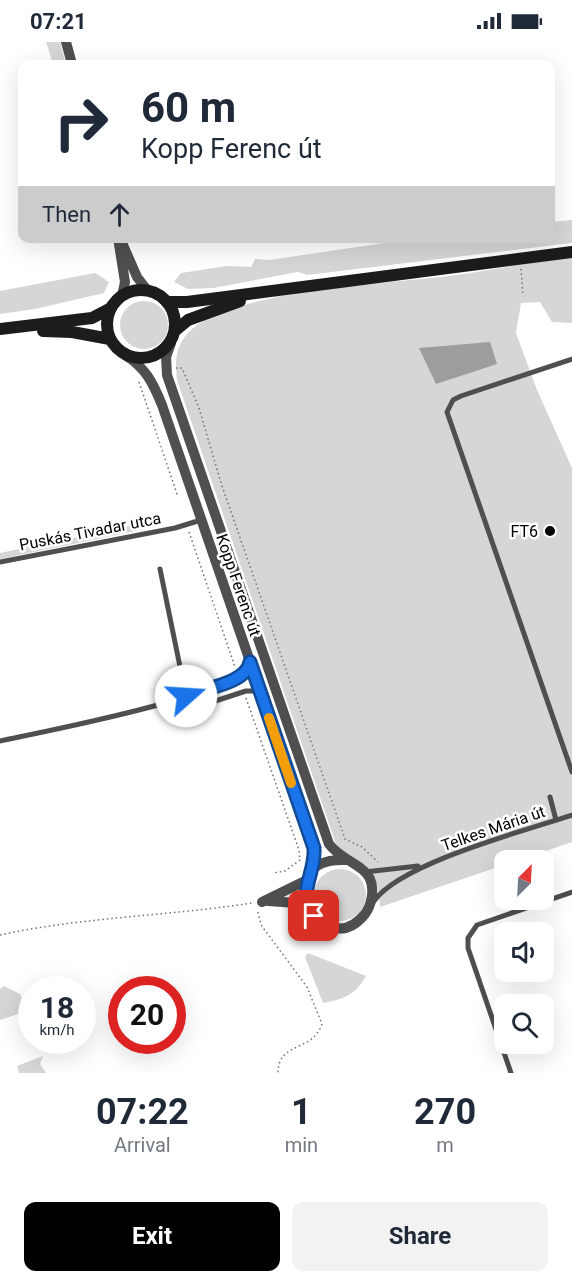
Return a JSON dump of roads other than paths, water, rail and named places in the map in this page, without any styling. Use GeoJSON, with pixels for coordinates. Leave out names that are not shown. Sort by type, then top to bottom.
{"type":"FeatureCollection","features":[{"type":"Feature","properties":{"kind":"main road"},"geometry":{"type":"LineString","coordinates":[[3,329],[92,318],[111,308],[122,296],[132,291],[147,290],[168,302],[187,302],[572,252]]}},
{"type":"Feature","properties":{"kind":"main road"},"geometry":{"type":"LineString","coordinates":[[176,330],[188,320],[262,293]]}},
{"type":"Feature","properties":{"kind":"main road"},"geometry":{"type":"LineString","coordinates":[[111,308],[107,323],[110,339],[125,355],[137,359],[155,356],[171,343],[176,330],[175,314],[168,302]]}},
{"type":"Feature","properties":{"kind":"main road"},"geometry":{"type":"LineString","coordinates":[[3,329],[72,332],[110,339]]}},
{"type":"Feature","properties":{"kind":"street"},"geometry":{"type":"LineString","coordinates":[[66,42],[71,60]]}},
{"type":"Feature","properties":{"kind":"street"},"geometry":{"type":"LineString","coordinates":[[120,243],[125,282],[122,296]]}},
{"type":"Feature","properties":{"kind":"street"},"geometry":{"type":"LineString","coordinates":[[121,243],[137,277],[147,290]]}},
{"type":"Feature","properties":{"kind":"street","name":"Kopp Ferenc út"},"geometry":{"type":"LineString","coordinates":[[171,343],[166,357],[167,375],[330,844],[345,860]]}},
{"type":"Feature","properties":{"kind":"street","name":"Kopp Ferenc út"},"geometry":{"type":"LineString","coordinates":[[125,355],[140,364],[154,385],[314,848],[314,871]]}},
{"type":"Feature","properties":{"kind":"street"},"geometry":{"type":"LineString","coordinates":[[307,880],[305,900],[309,909],[321,922],[338,927],[355,922],[368,910],[372,885],[365,872],[345,860],[334,860],[314,871],[307,880],[262,902],[290,902],[309,909]]}},
{"type":"Feature","properties":{"kind":"lane"},"geometry":{"type":"LineString","coordinates":[[572,359],[457,398],[450,404],[447,412],[569,756],[572,772]]}},
{"type":"Feature","properties":{"kind":"lane","name":"Puskás Tivadar utca"},"geometry":{"type":"LineString","coordinates":[[0,562],[184,525],[201,519]]}},
{"type":"Feature","properties":{"kind":"lane"},"geometry":{"type":"LineString","coordinates":[[160,569],[186,696]]}},
{"type":"Feature","properties":{"kind":"lane"},"geometry":{"type":"LineString","coordinates":[[0,741],[158,707],[238,677],[246,672],[250,662]]}},
{"type":"Feature","properties":{"kind":"lane"},"geometry":{"type":"LineString","coordinates":[[158,707],[203,705],[244,692],[260,691]]}},
{"type":"Feature","properties":{"kind":"lane"},"geometry":{"type":"LineString","coordinates":[[550,797],[556,820]]}},
{"type":"Feature","properties":{"kind":"lane","name":"Telkes Mária út"},"geometry":{"type":"LineString","coordinates":[[423,866],[572,815]]}},
{"type":"Feature","properties":{"kind":"lane"},"geometry":{"type":"LineString","coordinates":[[365,872],[423,866]]}},
{"type":"Feature","properties":{"kind":"lane"},"geometry":{"type":"LineString","coordinates":[[368,910],[388,884],[423,866]]}},
{"type":"Feature","properties":{"kind":"lane"},"geometry":{"type":"LineString","coordinates":[[511,1073],[468,948],[468,938],[477,925],[572,892]]}},
{"type":"Feature","properties":{"kind":"place","name":"FT6"},"geometry":{"type":"Point","coordinates":[550,531]}}]}
